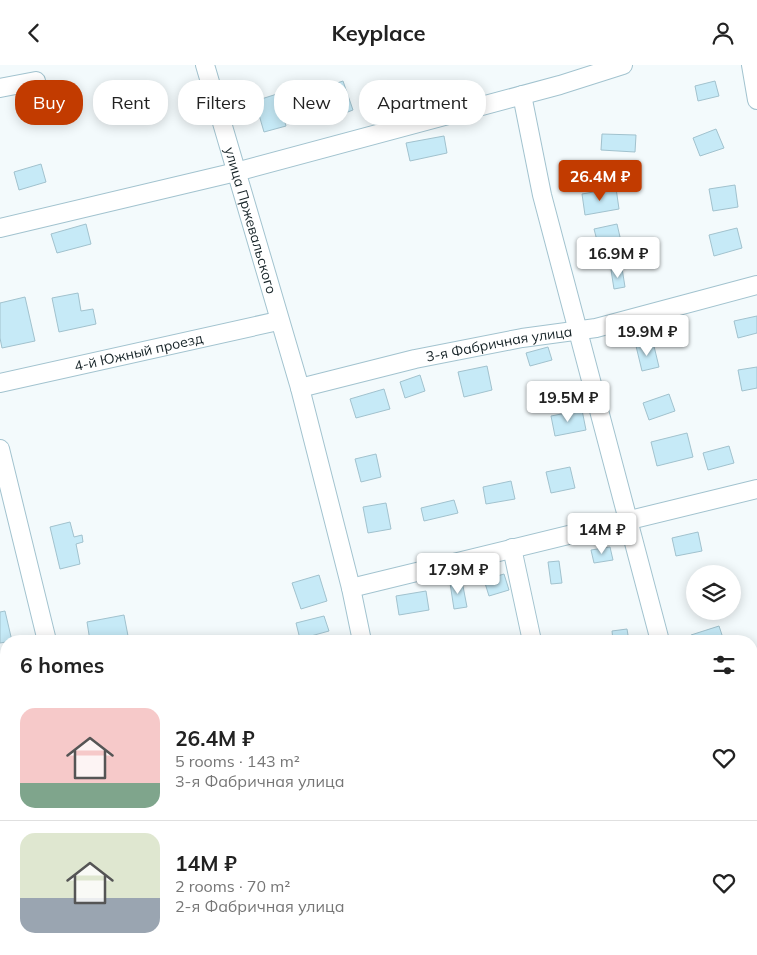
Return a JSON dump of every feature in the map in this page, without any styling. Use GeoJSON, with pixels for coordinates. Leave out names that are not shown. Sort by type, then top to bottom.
{"type":"FeatureCollection","features":[{"type":"Feature","properties":{"kind":"street","name":"улица Пржевальского"},"geometry":{"type":"LineString","coordinates":[[205,65],[278,321],[300,388]]}},
{"type":"Feature","properties":{"kind":"street"},"geometry":{"type":"LineString","coordinates":[[0,229],[236,172],[580,79],[623,65]]}},
{"type":"Feature","properties":{"kind":"street"},"geometry":{"type":"LineString","coordinates":[[753,65],[757,100]]}},
{"type":"Feature","properties":{"kind":"street"},"geometry":{"type":"LineString","coordinates":[[0,88],[15,85]]}},
{"type":"Feature","properties":{"kind":"street"},"geometry":{"type":"LineString","coordinates":[[522,95],[542,195],[658,635]]}},
{"type":"Feature","properties":{"kind":"street","name":"3-я Фабричная улица"},"geometry":{"type":"LineString","coordinates":[[300,388],[416,359],[522,338],[579,331],[757,285]]}},
{"type":"Feature","properties":{"kind":"street","name":"4-й Южный проезд"},"geometry":{"type":"LineString","coordinates":[[0,383],[278,321]]}},
{"type":"Feature","properties":{"kind":"street"},"geometry":{"type":"LineString","coordinates":[[300,388],[351,588],[361,635]]}},
{"type":"Feature","properties":{"kind":"street"},"geometry":{"type":"LineString","coordinates":[[0,449],[46,635]]}},
{"type":"Feature","properties":{"kind":"street"},"geometry":{"type":"LineString","coordinates":[[351,588],[757,489]]}},
{"type":"Feature","properties":{"kind":"street"},"geometry":{"type":"LineString","coordinates":[[512,548],[531,635]]}},
{"type":"Feature","properties":{"kind":"building"},"geometry":{"type":"Polygon","coordinates":[[[715,81],[719,96],[698,101],[695,86],[715,81]]]}},
{"type":"Feature","properties":{"kind":"building"},"geometry":{"type":"Polygon","coordinates":[[[274,95],[274,125],[286,126],[264,132],[262,125],[264,125],[264,98],[274,95]]]}},
{"type":"Feature","properties":{"kind":"building"},"geometry":{"type":"Polygon","coordinates":[[[349,98],[353,110],[349,112],[349,98]]]}},
{"type":"Feature","properties":{"kind":"building"},"geometry":{"type":"Polygon","coordinates":[[[716,129],[724,148],[700,156],[693,138],[716,129]]]}},
{"type":"Feature","properties":{"kind":"building"},"geometry":{"type":"Polygon","coordinates":[[[602,134],[636,135],[635,152],[601,150],[602,134]]]}},
{"type":"Feature","properties":{"kind":"building"},"geometry":{"type":"Polygon","coordinates":[[[444,136],[447,153],[410,161],[406,143],[444,136]]]}},
{"type":"Feature","properties":{"kind":"building"},"geometry":{"type":"Polygon","coordinates":[[[41,164],[46,182],[19,190],[14,172],[41,164]]]}},
{"type":"Feature","properties":{"kind":"building"},"geometry":{"type":"Polygon","coordinates":[[[735,185],[738,207],[713,211],[709,189],[735,185]]]}},
{"type":"Feature","properties":{"kind":"building"},"geometry":{"type":"Polygon","coordinates":[[[616,188],[619,209],[585,215],[582,194],[616,188]]]}},
{"type":"Feature","properties":{"kind":"building"},"geometry":{"type":"Polygon","coordinates":[[[86,224],[91,244],[57,253],[51,234],[86,224]]]}},
{"type":"Feature","properties":{"kind":"building"},"geometry":{"type":"Polygon","coordinates":[[[617,224],[623,250],[601,256],[594,229],[617,224]]]}},
{"type":"Feature","properties":{"kind":"building"},"geometry":{"type":"Polygon","coordinates":[[[737,228],[742,248],[714,256],[709,235],[737,228]]]}},
{"type":"Feature","properties":{"kind":"building"},"geometry":{"type":"Polygon","coordinates":[[[622,268],[625,287],[614,289],[611,270],[622,268]]]}},
{"type":"Feature","properties":{"kind":"building"},"geometry":{"type":"Polygon","coordinates":[[[78,293],[81,311],[93,309],[96,324],[59,332],[52,298],[78,293]]]}},
{"type":"Feature","properties":{"kind":"building"},"geometry":{"type":"Polygon","coordinates":[[[25,297],[35,341],[2,348],[0,338],[0,303],[25,297]]]}},
{"type":"Feature","properties":{"kind":"building"},"geometry":{"type":"Polygon","coordinates":[[[757,316],[757,333],[738,338],[734,321],[757,316]]]}},
{"type":"Feature","properties":{"kind":"building"},"geometry":{"type":"Polygon","coordinates":[[[653,342],[659,367],[642,371],[636,346],[653,342]]]}},
{"type":"Feature","properties":{"kind":"building"},"geometry":{"type":"Polygon","coordinates":[[[548,347],[552,360],[530,366],[526,353],[548,347]]]}},
{"type":"Feature","properties":{"kind":"building"},"geometry":{"type":"Polygon","coordinates":[[[487,366],[492,390],[464,397],[458,372],[487,366]]]}},
{"type":"Feature","properties":{"kind":"building"},"geometry":{"type":"Polygon","coordinates":[[[757,367],[757,388],[742,391],[738,370],[757,367]]]}},
{"type":"Feature","properties":{"kind":"building"},"geometry":{"type":"Polygon","coordinates":[[[420,375],[425,391],[405,398],[400,382],[420,375]]]}},
{"type":"Feature","properties":{"kind":"building"},"geometry":{"type":"Polygon","coordinates":[[[384,389],[390,409],[356,418],[350,399],[384,389]]]}},
{"type":"Feature","properties":{"kind":"building"},"geometry":{"type":"Polygon","coordinates":[[[669,394],[675,411],[649,420],[643,403],[669,394]]]}},
{"type":"Feature","properties":{"kind":"building"},"geometry":{"type":"Polygon","coordinates":[[[582,410],[586,430],[555,436],[551,416],[582,410]]]}},
{"type":"Feature","properties":{"kind":"building"},"geometry":{"type":"Polygon","coordinates":[[[687,433],[693,457],[657,466],[651,442],[687,433]]]}},
{"type":"Feature","properties":{"kind":"building"},"geometry":{"type":"Polygon","coordinates":[[[729,446],[734,463],[708,470],[703,453],[729,446]]]}},
{"type":"Feature","properties":{"kind":"building"},"geometry":{"type":"Polygon","coordinates":[[[376,454],[381,477],[361,482],[355,459],[376,454]]]}},
{"type":"Feature","properties":{"kind":"building"},"geometry":{"type":"Polygon","coordinates":[[[570,467],[575,488],[551,493],[546,472],[570,467]]]}},
{"type":"Feature","properties":{"kind":"building"},"geometry":{"type":"Polygon","coordinates":[[[511,481],[515,499],[486,504],[483,487],[511,481]]]}},
{"type":"Feature","properties":{"kind":"building"},"geometry":{"type":"Polygon","coordinates":[[[454,500],[458,513],[424,521],[421,508],[454,500]]]}},
{"type":"Feature","properties":{"kind":"building"},"geometry":{"type":"Polygon","coordinates":[[[386,503],[391,529],[368,533],[363,507],[386,503]]]}},
{"type":"Feature","properties":{"kind":"building"},"geometry":{"type":"Polygon","coordinates":[[[70,522],[74,537],[82,535],[83,542],[76,544],[80,564],[60,569],[50,527],[70,522]]]}},
{"type":"Feature","properties":{"kind":"building"},"geometry":{"type":"Polygon","coordinates":[[[698,532],[702,551],[676,556],[672,538],[698,532]]]}},
{"type":"Feature","properties":{"kind":"building"},"geometry":{"type":"Polygon","coordinates":[[[610,547],[613,560],[594,563],[591,550],[610,547]]]}},
{"type":"Feature","properties":{"kind":"building"},"geometry":{"type":"Polygon","coordinates":[[[559,561],[562,583],[551,584],[548,562],[559,561]]]}},
{"type":"Feature","properties":{"kind":"building"},"geometry":{"type":"Polygon","coordinates":[[[504,574],[509,590],[489,596],[484,580],[504,574]]]}},
{"type":"Feature","properties":{"kind":"building"},"geometry":{"type":"Polygon","coordinates":[[[319,575],[327,601],[301,609],[292,583],[319,575]]]}},
{"type":"Feature","properties":{"kind":"building"},"geometry":{"type":"Polygon","coordinates":[[[462,581],[467,607],[454,609],[450,583],[462,581]]]}},
{"type":"Feature","properties":{"kind":"building"},"geometry":{"type":"Polygon","coordinates":[[[426,591],[429,610],[399,615],[396,596],[426,591]]]}},
{"type":"Feature","properties":{"kind":"building"},"geometry":{"type":"Polygon","coordinates":[[[5,611],[11,635],[0,635],[0,612],[5,611]]]}},
{"type":"Feature","properties":{"kind":"building"},"geometry":{"type":"Polygon","coordinates":[[[124,615],[128,635],[89,635],[87,622],[124,615]]]}},
{"type":"Feature","properties":{"kind":"building"},"geometry":{"type":"Polygon","coordinates":[[[324,616],[329,631],[314,635],[299,635],[296,623],[324,616]]]}},
{"type":"Feature","properties":{"kind":"building"},"geometry":{"type":"Polygon","coordinates":[[[719,626],[722,635],[691,635],[719,626]]]}},
{"type":"Feature","properties":{"kind":"building"},"geometry":{"type":"Polygon","coordinates":[[[627,629],[628,635],[612,635],[612,631],[627,629]]]}}]}
